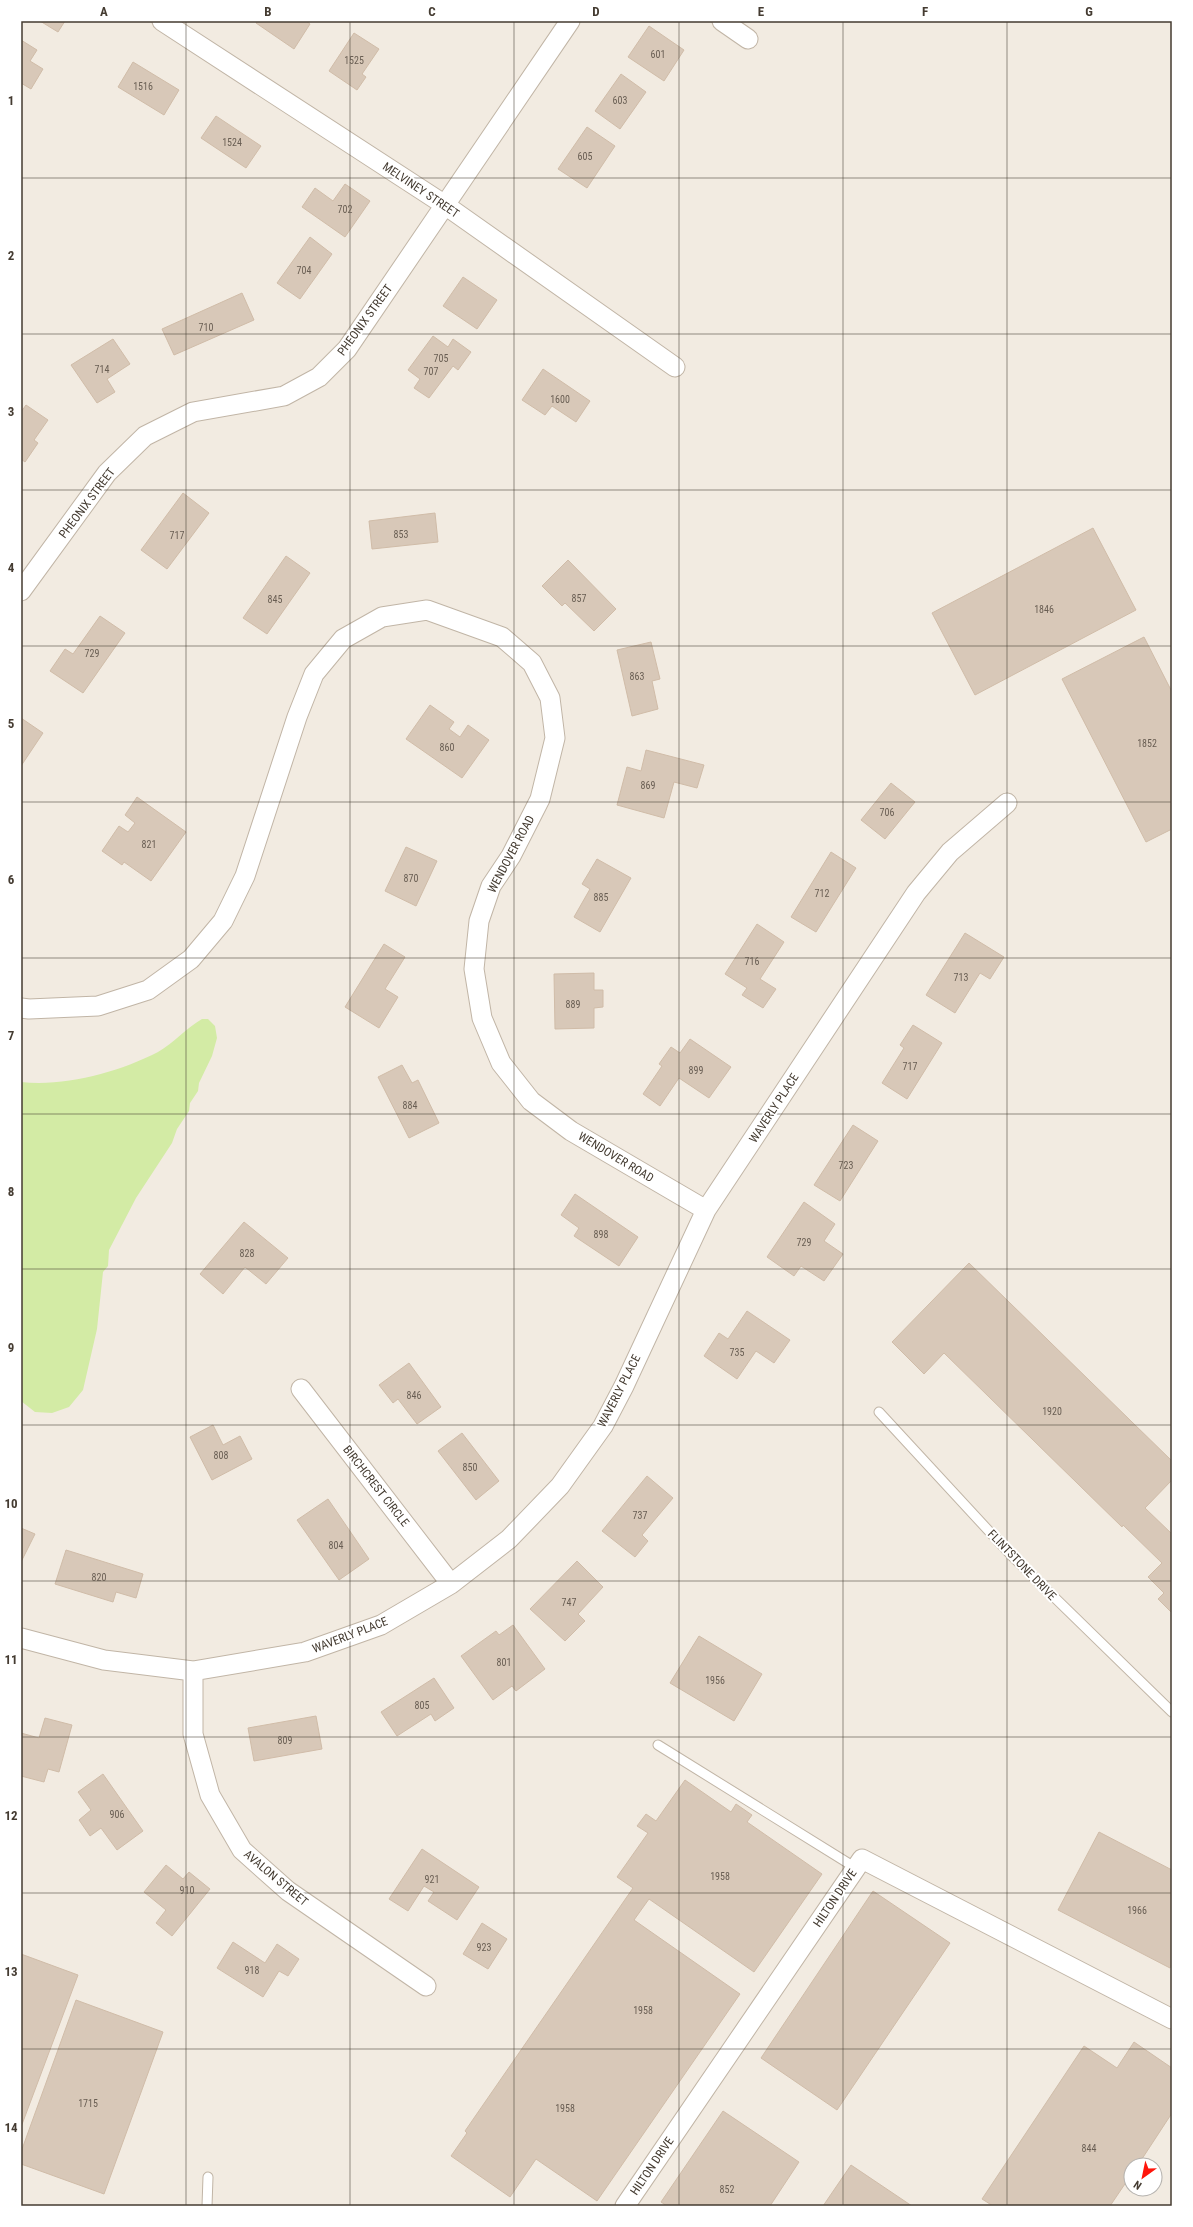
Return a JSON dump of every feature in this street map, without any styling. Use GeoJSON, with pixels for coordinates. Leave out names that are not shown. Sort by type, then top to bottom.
{"type":"FeatureCollection","features":[{"type":"Feature","properties":{"kind":"street","name":"MELVINEY STREET"},"geometry":{"type":"LineString","coordinates":[[162,21],[445,206],[675,367]]}},
{"type":"Feature","properties":{"kind":"street","name":"PHEONIX STREET"},"geometry":{"type":"LineString","coordinates":[[21,591],[107,474],[145,436],[193,412],[284,396],[319,377],[347,349],[570,21]]}},
{"type":"Feature","properties":{"kind":"street"},"geometry":{"type":"LineString","coordinates":[[722,21],[748,39]]}},
{"type":"Feature","properties":{"kind":"street","name":"WENDOVER ROAD"},"geometry":{"type":"LineString","coordinates":[[21,1008],[29,1009],[98,1006],[148,990],[191,959],[223,921],[245,876],[297,717],[314,674],[343,639],[382,617],[427,610],[502,636],[532,663],[550,698],[555,738],[540,799],[511,856],[491,886],[479,921],[474,970],[476,983],[482,1018],[501,1063],[531,1101],[571,1131],[706,1210]]}},
{"type":"Feature","properties":{"kind":"street","name":"WAVERLY PLACE"},"geometry":{"type":"LineString","coordinates":[[21,1638],[104,1660],[193,1671],[305,1652],[381,1625],[451,1584],[514,1534],[560,1486],[603,1426],[624,1386],[706,1210],[916,893],[950,852],[1007,803]]}},
{"type":"Feature","properties":{"kind":"street","name":"BIRCHCREST CIRCLE"},"geometry":{"type":"LineString","coordinates":[[301,1389],[451,1584]]}},
{"type":"Feature","properties":{"kind":"street","name":"AVALON STREET"},"geometry":{"type":"LineString","coordinates":[[193,1671],[193,1734],[210,1795],[242,1850],[288,1891],[426,1986]]}},
{"type":"Feature","properties":{"kind":"street","name":"HILTON DRIVE"},"geometry":{"type":"LineString","coordinates":[[625,2206],[862,1859],[1172,2019]]}},
{"type":"Feature","properties":{"kind":"lane","name":"FLINTSTONE DRIVE"},"geometry":{"type":"LineString","coordinates":[[879,1412],[1011,1555],[1172,1712]]}},
{"type":"Feature","properties":{"kind":"lane"},"geometry":{"type":"LineString","coordinates":[[658,1745],[856,1868]]}},
{"type":"Feature","properties":{"kind":"lane"},"geometry":{"type":"LineString","coordinates":[[207,2206],[208,2177]]}},
{"type":"Feature","properties":{"kind":"green space"},"geometry":{"type":"Polygon","coordinates":[[[202,1019],[208,1019],[215,1026],[217,1038],[212,1056],[199,1083],[198,1091],[190,1103],[189,1111],[177,1129],[172,1143],[136,1198],[109,1250],[108,1266],[103,1272],[97,1329],[83,1390],[69,1407],[52,1413],[35,1412],[21,1401],[21,1082],[38,1083],[73,1080],[109,1072],[158,1052],[202,1019]]]}},
{"type":"Feature","properties":{"kind":"building"},"geometry":{"type":"Polygon","coordinates":[[[40,21],[65,21],[58,32],[40,21]]]}},
{"type":"Feature","properties":{"kind":"building"},"geometry":{"type":"Polygon","coordinates":[[[257,21],[306,21],[310,24],[294,49],[256,23],[257,21]]]}},
{"type":"Feature","properties":{"kind":"building"},"geometry":{"type":"Polygon","coordinates":[[[649,26],[684,50],[664,81],[628,57],[649,26]]]}},
{"type":"Feature","properties":{"kind":"building"},"geometry":{"type":"Polygon","coordinates":[[[354,33],[379,49],[362,74],[366,77],[357,90],[329,71],[354,33]]]}},
{"type":"Feature","properties":{"kind":"building"},"geometry":{"type":"Polygon","coordinates":[[[21,40],[37,50],[30,61],[43,69],[31,89],[21,83],[21,40]]]}},
{"type":"Feature","properties":{"kind":"building"},"geometry":{"type":"Polygon","coordinates":[[[133,62],[179,90],[164,115],[118,87],[133,62]]]}},
{"type":"Feature","properties":{"kind":"building"},"geometry":{"type":"Polygon","coordinates":[[[621,74],[646,92],[620,129],[595,111],[621,74]]]}},
{"type":"Feature","properties":{"kind":"building"},"geometry":{"type":"Polygon","coordinates":[[[216,116],[261,146],[246,168],[201,138],[216,116]]]}},
{"type":"Feature","properties":{"kind":"building"},"geometry":{"type":"Polygon","coordinates":[[[587,127],[615,146],[587,188],[558,169],[587,127]]]}},
{"type":"Feature","properties":{"kind":"building"},"geometry":{"type":"Polygon","coordinates":[[[345,184],[370,201],[345,237],[302,207],[315,188],[333,201],[345,184]]]}},
{"type":"Feature","properties":{"kind":"building"},"geometry":{"type":"Polygon","coordinates":[[[310,237],[332,254],[300,299],[277,283],[310,237]]]}},
{"type":"Feature","properties":{"kind":"building"},"geometry":{"type":"Polygon","coordinates":[[[463,277],[497,300],[477,329],[443,306],[463,277]]]}},
{"type":"Feature","properties":{"kind":"building"},"geometry":{"type":"Polygon","coordinates":[[[242,293],[254,320],[174,355],[162,329],[242,293]]]}},
{"type":"Feature","properties":{"kind":"building"},"geometry":{"type":"Polygon","coordinates":[[[433,336],[448,347],[453,339],[471,352],[458,370],[453,366],[429,398],[414,388],[420,379],[408,370],[433,336]]]}},
{"type":"Feature","properties":{"kind":"building"},"geometry":{"type":"Polygon","coordinates":[[[113,339],[130,364],[107,379],[115,392],[97,403],[71,365],[113,339]]]}},
{"type":"Feature","properties":{"kind":"building"},"geometry":{"type":"Polygon","coordinates":[[[543,369],[590,401],[576,422],[552,406],[545,415],[522,400],[543,369]]]}},
{"type":"Feature","properties":{"kind":"building"},"geometry":{"type":"Polygon","coordinates":[[[26,405],[48,420],[34,440],[38,443],[25,462],[21,459],[21,412],[26,405]]]}},
{"type":"Feature","properties":{"kind":"building"},"geometry":{"type":"Polygon","coordinates":[[[183,493],[209,513],[167,569],[141,550],[183,493]]]}},
{"type":"Feature","properties":{"kind":"building"},"geometry":{"type":"Polygon","coordinates":[[[435,513],[438,542],[372,549],[369,521],[435,513]]]}},
{"type":"Feature","properties":{"kind":"building"},"geometry":{"type":"Polygon","coordinates":[[[1093,528],[1136,610],[975,695],[932,613],[1093,528]]]}},
{"type":"Feature","properties":{"kind":"building"},"geometry":{"type":"Polygon","coordinates":[[[286,556],[310,573],[267,634],[243,618],[286,556]]]}},
{"type":"Feature","properties":{"kind":"building"},"geometry":{"type":"Polygon","coordinates":[[[568,560],[616,609],[594,631],[565,603],[562,606],[542,586],[568,560]]]}},
{"type":"Feature","properties":{"kind":"building"},"geometry":{"type":"Polygon","coordinates":[[[100,616],[125,633],[83,693],[50,671],[65,649],[73,654],[100,616]]]}},
{"type":"Feature","properties":{"kind":"building"},"geometry":{"type":"Polygon","coordinates":[[[1144,637],[1172,692],[1172,829],[1146,842],[1062,679],[1144,637]]]}},
{"type":"Feature","properties":{"kind":"building"},"geometry":{"type":"Polygon","coordinates":[[[651,642],[660,679],[652,681],[658,709],[632,716],[617,650],[651,642]]]}},
{"type":"Feature","properties":{"kind":"building"},"geometry":{"type":"Polygon","coordinates":[[[430,705],[454,722],[449,729],[460,737],[468,725],[489,740],[462,778],[406,739],[430,705]]]}},
{"type":"Feature","properties":{"kind":"building"},"geometry":{"type":"Polygon","coordinates":[[[21,718],[43,733],[21,766],[21,718]]]}},
{"type":"Feature","properties":{"kind":"building"},"geometry":{"type":"Polygon","coordinates":[[[646,750],[704,765],[697,788],[674,782],[664,818],[617,805],[627,767],[641,771],[646,750]]]}},
{"type":"Feature","properties":{"kind":"building"},"geometry":{"type":"Polygon","coordinates":[[[891,783],[915,802],[885,839],[861,820],[891,783]]]}},
{"type":"Feature","properties":{"kind":"building"},"geometry":{"type":"Polygon","coordinates":[[[137,797],[186,832],[151,881],[124,862],[122,865],[102,851],[119,826],[128,832],[135,823],[125,815],[137,797]]]}},
{"type":"Feature","properties":{"kind":"building"},"geometry":{"type":"Polygon","coordinates":[[[406,847],[437,861],[416,906],[385,891],[406,847]]]}},
{"type":"Feature","properties":{"kind":"building"},"geometry":{"type":"Polygon","coordinates":[[[831,852],[856,868],[816,932],[791,917],[831,852]]]}},
{"type":"Feature","properties":{"kind":"building"},"geometry":{"type":"Polygon","coordinates":[[[597,859],[631,878],[600,932],[574,917],[590,889],[582,884],[597,859]]]}},
{"type":"Feature","properties":{"kind":"building"},"geometry":{"type":"Polygon","coordinates":[[[757,924],[784,942],[760,979],[776,989],[763,1008],[742,995],[747,988],[725,974],[757,924]]]}},
{"type":"Feature","properties":{"kind":"building"},"geometry":{"type":"Polygon","coordinates":[[[965,933],[1004,957],[990,979],[980,973],[955,1013],[926,995],[965,933]]]}},
{"type":"Feature","properties":{"kind":"building"},"geometry":{"type":"Polygon","coordinates":[[[384,944],[405,957],[385,989],[398,997],[379,1028],[345,1007],[384,944]]]}},
{"type":"Feature","properties":{"kind":"building"},"geometry":{"type":"Polygon","coordinates":[[[594,973],[594,990],[603,990],[603,1007],[594,1008],[594,1028],[555,1029],[554,974],[594,973]]]}},
{"type":"Feature","properties":{"kind":"building"},"geometry":{"type":"Polygon","coordinates":[[[913,1025],[942,1043],[907,1099],[882,1083],[904,1048],[900,1045],[913,1025]]]}},
{"type":"Feature","properties":{"kind":"building"},"geometry":{"type":"Polygon","coordinates":[[[690,1039],[731,1067],[709,1098],[679,1078],[660,1106],[643,1094],[662,1066],[659,1064],[671,1047],[680,1053],[690,1039]]]}},
{"type":"Feature","properties":{"kind":"building"},"geometry":{"type":"Polygon","coordinates":[[[402,1065],[412,1083],[418,1080],[439,1123],[409,1138],[378,1077],[402,1065]]]}},
{"type":"Feature","properties":{"kind":"building"},"geometry":{"type":"Polygon","coordinates":[[[853,1125],[878,1141],[840,1201],[814,1185],[853,1125]]]}},
{"type":"Feature","properties":{"kind":"building"},"geometry":{"type":"Polygon","coordinates":[[[575,1194],[638,1237],[619,1266],[574,1236],[579,1228],[561,1215],[575,1194]]]}},
{"type":"Feature","properties":{"kind":"building"},"geometry":{"type":"Polygon","coordinates":[[[804,1202],[835,1224],[824,1241],[843,1254],[824,1281],[801,1266],[794,1276],[767,1257],[804,1202]]]}},
{"type":"Feature","properties":{"kind":"building"},"geometry":{"type":"Polygon","coordinates":[[[244,1222],[288,1258],[266,1284],[245,1267],[223,1294],[200,1274],[244,1222]]]}},
{"type":"Feature","properties":{"kind":"building"},"geometry":{"type":"Polygon","coordinates":[[[969,1263],[1172,1461],[1172,1480],[1145,1508],[1172,1534],[1172,1613],[1158,1599],[1164,1593],[1148,1577],[1162,1563],[1123,1525],[1122,1527],[944,1353],[924,1374],[892,1342],[969,1263]]]}},
{"type":"Feature","properties":{"kind":"building"},"geometry":{"type":"Polygon","coordinates":[[[747,1311],[790,1340],[774,1363],[756,1351],[737,1379],[704,1356],[719,1333],[728,1339],[747,1311]]]}},
{"type":"Feature","properties":{"kind":"building"},"geometry":{"type":"Polygon","coordinates":[[[409,1363],[441,1407],[417,1424],[398,1399],[393,1403],[379,1385],[409,1363]]]}},
{"type":"Feature","properties":{"kind":"building"},"geometry":{"type":"Polygon","coordinates":[[[213,1425],[223,1445],[240,1436],[252,1459],[212,1480],[190,1437],[213,1425]]]}},
{"type":"Feature","properties":{"kind":"building"},"geometry":{"type":"Polygon","coordinates":[[[462,1433],[499,1481],[476,1500],[438,1451],[462,1433]]]}},
{"type":"Feature","properties":{"kind":"building"},"geometry":{"type":"Polygon","coordinates":[[[647,1476],[673,1498],[642,1535],[648,1541],[635,1557],[602,1531],[647,1476]]]}},
{"type":"Feature","properties":{"kind":"building"},"geometry":{"type":"Polygon","coordinates":[[[328,1499],[369,1559],[339,1580],[297,1520],[328,1499]]]}},
{"type":"Feature","properties":{"kind":"building"},"geometry":{"type":"Polygon","coordinates":[[[21,1528],[35,1534],[21,1562],[21,1528]]]}},
{"type":"Feature","properties":{"kind":"building"},"geometry":{"type":"Polygon","coordinates":[[[66,1550],[143,1574],[136,1598],[116,1592],[113,1602],[55,1584],[66,1550]]]}},
{"type":"Feature","properties":{"kind":"building"},"geometry":{"type":"Polygon","coordinates":[[[577,1561],[603,1587],[578,1614],[585,1621],[565,1641],[530,1609],[577,1561]]]}},
{"type":"Feature","properties":{"kind":"building"},"geometry":{"type":"Polygon","coordinates":[[[513,1625],[545,1669],[516,1691],[512,1686],[493,1700],[461,1656],[496,1631],[499,1635],[513,1625]]]}},
{"type":"Feature","properties":{"kind":"building"},"geometry":{"type":"Polygon","coordinates":[[[699,1636],[762,1674],[734,1721],[670,1683],[699,1636]]]}},
{"type":"Feature","properties":{"kind":"building"},"geometry":{"type":"Polygon","coordinates":[[[434,1678],[454,1708],[435,1721],[431,1714],[397,1736],[381,1712],[434,1678]]]}},
{"type":"Feature","properties":{"kind":"building"},"geometry":{"type":"Polygon","coordinates":[[[316,1716],[322,1749],[254,1761],[248,1728],[316,1716]]]}},
{"type":"Feature","properties":{"kind":"building"},"geometry":{"type":"Polygon","coordinates":[[[45,1718],[72,1725],[59,1772],[48,1769],[44,1782],[21,1776],[21,1733],[39,1738],[45,1718]]]}},
{"type":"Feature","properties":{"kind":"building"},"geometry":{"type":"Polygon","coordinates":[[[103,1774],[143,1831],[117,1850],[101,1828],[90,1836],[79,1820],[91,1810],[78,1792],[103,1774]]]}},
{"type":"Feature","properties":{"kind":"building"},"geometry":{"type":"Polygon","coordinates":[[[685,1780],[731,1812],[736,1804],[752,1815],[747,1822],[822,1874],[754,1972],[649,1899],[634,1920],[740,1994],[597,2201],[536,2159],[510,2197],[451,2156],[467,2133],[465,2131],[633,1888],[617,1877],[648,1833],[637,1826],[646,1814],[656,1821],[685,1780]]]}},
{"type":"Feature","properties":{"kind":"building"},"geometry":{"type":"Polygon","coordinates":[[[1099,1832],[1172,1870],[1172,1963],[1170,1968],[1058,1910],[1099,1832]]]}},
{"type":"Feature","properties":{"kind":"building"},"geometry":{"type":"Polygon","coordinates":[[[422,1849],[479,1887],[457,1920],[428,1901],[434,1892],[424,1886],[408,1911],[389,1899],[422,1849]]]}},
{"type":"Feature","properties":{"kind":"building"},"geometry":{"type":"Polygon","coordinates":[[[166,1865],[183,1879],[189,1872],[210,1889],[172,1936],[156,1923],[166,1910],[144,1892],[166,1865]]]}},
{"type":"Feature","properties":{"kind":"building"},"geometry":{"type":"Polygon","coordinates":[[[873,1891],[950,1943],[837,2110],[761,2058],[873,1891]]]}},
{"type":"Feature","properties":{"kind":"building"},"geometry":{"type":"Polygon","coordinates":[[[482,1923],[507,1939],[488,1969],[463,1954],[482,1923]]]}},
{"type":"Feature","properties":{"kind":"building"},"geometry":{"type":"Polygon","coordinates":[[[233,1942],[265,1963],[277,1944],[299,1959],[288,1976],[279,1971],[263,1997],[217,1968],[233,1942]]]}},
{"type":"Feature","properties":{"kind":"building"},"geometry":{"type":"Polygon","coordinates":[[[21,1954],[78,1975],[21,2127],[21,1954]]]}},
{"type":"Feature","properties":{"kind":"building"},"geometry":{"type":"Polygon","coordinates":[[[76,2000],[163,2032],[104,2194],[21,2164],[21,2152],[76,2000]]]}},
{"type":"Feature","properties":{"kind":"building"},"geometry":{"type":"Polygon","coordinates":[[[1134,2042],[1172,2068],[1172,2113],[1143,2157],[1123,2157],[1123,2187],[1110,2206],[993,2206],[982,2199],[1084,2046],[1117,2068],[1134,2042]]]}},
{"type":"Feature","properties":{"kind":"building"},"geometry":{"type":"Polygon","coordinates":[[[723,2111],[799,2162],[770,2206],[667,2206],[661,2202],[723,2111]]]}},
{"type":"Feature","properties":{"kind":"building"},"geometry":{"type":"Polygon","coordinates":[[[851,2165],[912,2206],[823,2206],[851,2165]]]}}]}
